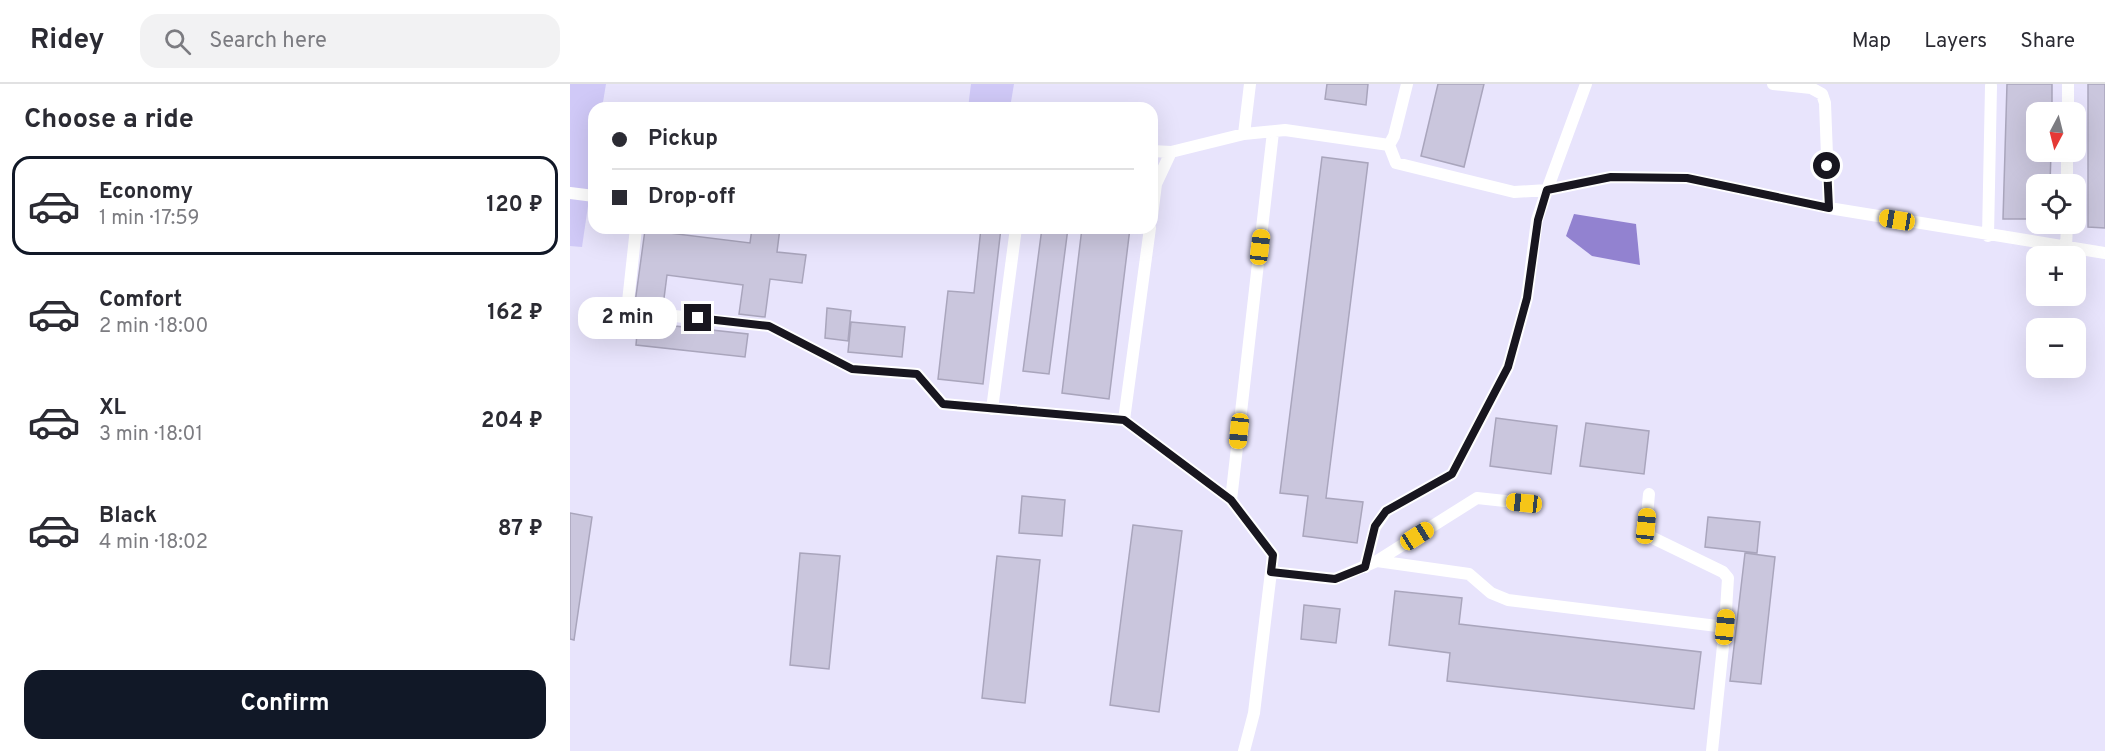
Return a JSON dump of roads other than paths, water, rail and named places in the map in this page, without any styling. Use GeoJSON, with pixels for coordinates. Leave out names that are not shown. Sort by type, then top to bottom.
{"type":"FeatureCollection","features":[{"type":"Feature","properties":{"kind":"lane"},"geometry":{"type":"LineString","coordinates":[[1244,134],[1250,84]]}},
{"type":"Feature","properties":{"kind":"lane"},"geometry":{"type":"LineString","coordinates":[[1389,145],[1394,136],[1407,84]]}},
{"type":"Feature","properties":{"kind":"lane"},"geometry":{"type":"LineString","coordinates":[[1365,567],[1375,526],[1386,511],[1452,474],[1508,367],[1527,298],[1538,220],[1587,84]]}},
{"type":"Feature","properties":{"kind":"lane"},"geometry":{"type":"LineString","coordinates":[[1773,84],[1812,88],[1822,94],[1825,103],[1829,208]]}},
{"type":"Feature","properties":{"kind":"lane"},"geometry":{"type":"LineString","coordinates":[[2068,84],[2068,102]]}},
{"type":"Feature","properties":{"kind":"lane"},"geometry":{"type":"LineString","coordinates":[[1988,236],[1991,86]]}},
{"type":"Feature","properties":{"kind":"lane"},"geometry":{"type":"LineString","coordinates":[[1158,151],[1171,152],[1244,134],[1285,130],[1389,145]]}},
{"type":"Feature","properties":{"kind":"lane"},"geometry":{"type":"LineString","coordinates":[[1231,500],[1273,132]]}},
{"type":"Feature","properties":{"kind":"lane"},"geometry":{"type":"LineString","coordinates":[[1389,145],[1396,163],[1419,171],[1514,192],[1547,190],[1611,177],[1687,178],[1829,208],[2053,246]]}},
{"type":"Feature","properties":{"kind":"lane"},"geometry":{"type":"LineString","coordinates":[[1158,180],[1171,152]]}},
{"type":"Feature","properties":{"kind":"lane"},"geometry":{"type":"LineString","coordinates":[[570,193],[588,195]]}},
{"type":"Feature","properties":{"kind":"lane"},"geometry":{"type":"LineString","coordinates":[[635,234],[627,311],[769,326],[852,369],[917,374],[943,404],[1124,420],[1231,500],[1273,555],[1254,714],[1244,751]]}},
{"type":"Feature","properties":{"kind":"lane"},"geometry":{"type":"LineString","coordinates":[[993,409],[1015,234]]}},
{"type":"Feature","properties":{"kind":"lane"},"geometry":{"type":"LineString","coordinates":[[1124,420],[1149,234]]}},
{"type":"Feature","properties":{"kind":"lane"},"geometry":{"type":"LineString","coordinates":[[2086,251],[2105,253]]}},
{"type":"Feature","properties":{"kind":"lane"},"geometry":{"type":"LineString","coordinates":[[1649,494],[1646,526],[1651,537],[1723,572],[1728,578],[1712,751]]}},
{"type":"Feature","properties":{"kind":"lane"},"geometry":{"type":"LineString","coordinates":[[1271,572],[1335,579],[1377,561],[1477,498],[1524,503]]}},
{"type":"Feature","properties":{"kind":"lane"},"geometry":{"type":"LineString","coordinates":[[1377,561],[1469,574],[1491,593],[1508,600],[1725,627]]}}]}
